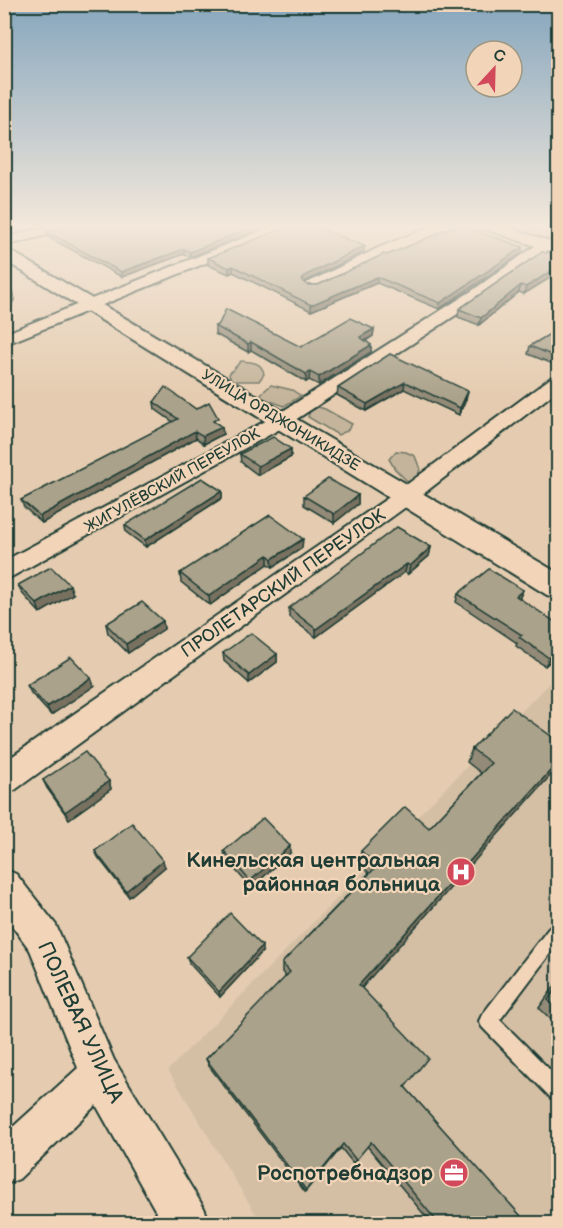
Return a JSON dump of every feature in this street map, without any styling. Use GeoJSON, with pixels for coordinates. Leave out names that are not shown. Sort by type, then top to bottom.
{"type":"FeatureCollection","features":[{"type":"Feature","properties":{"kind":"street","name":"УЛИЦА ОРДЖОНИКИДЗЕ"},"geometry":{"type":"LineString","coordinates":[[54,282],[558,587]]}},
{"type":"Feature","properties":{"kind":"street"},"geometry":{"type":"LineString","coordinates":[[4,340],[143,282]]}},
{"type":"Feature","properties":{"kind":"street"},"geometry":{"type":"LineString","coordinates":[[312,286],[319,282]]}},
{"type":"Feature","properties":{"kind":"street","name":"ЖИГУЛЁВСКИЙ ПЕРЕУЛОК"},"geometry":{"type":"LineString","coordinates":[[4,572],[282,420],[496,282]]}},
{"type":"Feature","properties":{"kind":"street","name":"ПРОЛЕТАРСКИЙ ПЕРЕУЛОК"},"geometry":{"type":"LineString","coordinates":[[4,780],[406,496],[558,381]]}},
{"type":"Feature","properties":{"kind":"street","name":"ПОЛЕВАЯ УЛИЦА"},"geometry":{"type":"LineString","coordinates":[[4,886],[43,938],[100,1074],[188,1224]]}},
{"type":"Feature","properties":{"kind":"street"},"geometry":{"type":"LineString","coordinates":[[4,1164],[100,1074]]}},
{"type":"Feature","properties":{"kind":"lane"},"geometry":{"type":"LineString","coordinates":[[558,930],[488,1021],[558,1091]]}},
{"type":"Feature","properties":{"kind":"shaded area"},"geometry":{"type":"Polygon","coordinates":[[[241,361],[256,363],[261,367],[264,374],[259,381],[231,381],[229,374],[241,361]]]}},
{"type":"Feature","properties":{"kind":"shaded area"},"geometry":{"type":"Polygon","coordinates":[[[271,385],[292,390],[301,396],[284,406],[260,397],[271,385]]]}},
{"type":"Feature","properties":{"kind":"shaded area"},"geometry":{"type":"Polygon","coordinates":[[[318,407],[352,424],[347,431],[338,435],[308,417],[310,411],[318,407]]]}},
{"type":"Feature","properties":{"kind":"shaded area"},"geometry":{"type":"Polygon","coordinates":[[[396,451],[415,456],[420,469],[417,480],[408,482],[395,469],[389,459],[396,451]]]}},
{"type":"Feature","properties":{"kind":"shaded area","name":"Кинельская центральная районная больница"},"geometry":{"type":"Polygon","coordinates":[[[558,674],[558,1223],[261,1223],[168,1070],[558,674]]]}},
{"type":"Feature","properties":{"kind":"building"},"geometry":{"type":"Polygon","coordinates":[[[266,282],[304,282],[307,285],[318,285],[324,282],[364,282],[311,305],[266,282]]]}},
{"type":"Feature","properties":{"kind":"building"},"geometry":{"type":"Polygon","coordinates":[[[390,282],[471,282],[440,303],[390,282]]]}},
{"type":"Feature","properties":{"kind":"building"},"geometry":{"type":"Polygon","coordinates":[[[498,282],[534,282],[526,287],[521,285],[481,318],[459,309],[498,282]]]}},
{"type":"Feature","properties":{"kind":"building"},"geometry":{"type":"Polygon","coordinates":[[[4,286],[13,293],[4,305],[4,286]]]}},
{"type":"Feature","properties":{"kind":"building"},"geometry":{"type":"Polygon","coordinates":[[[226,309],[301,347],[350,318],[374,329],[360,337],[371,345],[319,377],[310,372],[306,374],[251,342],[248,344],[215,326],[219,324],[226,309]]]}},
{"type":"Feature","properties":{"kind":"building"},"geometry":{"type":"Polygon","coordinates":[[[558,329],[558,355],[556,357],[530,346],[558,329]]]}},
{"type":"Feature","properties":{"kind":"building"},"geometry":{"type":"Polygon","coordinates":[[[390,354],[468,391],[460,408],[405,382],[367,404],[338,388],[390,354]]]}},
{"type":"Feature","properties":{"kind":"building"},"geometry":{"type":"Polygon","coordinates":[[[165,387],[196,409],[209,402],[218,418],[213,421],[222,427],[203,436],[195,431],[40,516],[21,500],[178,419],[154,402],[165,387]]]}},
{"type":"Feature","properties":{"kind":"building"},"geometry":{"type":"Polygon","coordinates":[[[273,437],[291,449],[258,466],[240,454],[273,437]]]}},
{"type":"Feature","properties":{"kind":"building"},"geometry":{"type":"Polygon","coordinates":[[[202,478],[222,491],[145,540],[125,525],[202,478]]]}},
{"type":"Feature","properties":{"kind":"building"},"geometry":{"type":"Polygon","coordinates":[[[328,479],[358,495],[334,514],[304,496],[328,479]]]}},
{"type":"Feature","properties":{"kind":"building"},"geometry":{"type":"Polygon","coordinates":[[[270,515],[303,539],[272,559],[268,555],[209,596],[180,573],[270,515]]]}},
{"type":"Feature","properties":{"kind":"building"},"geometry":{"type":"Polygon","coordinates":[[[397,527],[431,547],[410,566],[407,564],[316,629],[289,608],[397,527]]]}},
{"type":"Feature","properties":{"kind":"building"},"geometry":{"type":"Polygon","coordinates":[[[51,567],[70,585],[37,604],[18,585],[51,567]]]}},
{"type":"Feature","properties":{"kind":"building"},"geometry":{"type":"Polygon","coordinates":[[[489,569],[523,590],[516,596],[558,624],[558,649],[549,658],[519,637],[522,635],[458,594],[489,569]]]}},
{"type":"Feature","properties":{"kind":"building"},"geometry":{"type":"Polygon","coordinates":[[[142,602],[163,621],[126,644],[106,624],[142,602]]]}},
{"type":"Feature","properties":{"kind":"building"},"geometry":{"type":"Polygon","coordinates":[[[251,633],[277,654],[249,675],[223,653],[251,633]]]}},
{"type":"Feature","properties":{"kind":"building"},"geometry":{"type":"Polygon","coordinates":[[[71,657],[91,678],[47,707],[27,685],[71,657]]]}},
{"type":"Feature","properties":{"kind":"building"},"geometry":{"type":"Polygon","coordinates":[[[512,708],[558,741],[558,762],[359,985],[428,1058],[405,1087],[528,1224],[439,1224],[371,1142],[356,1160],[343,1144],[306,1190],[206,1059],[290,972],[282,963],[377,866],[361,851],[405,807],[429,828],[491,763],[472,749],[512,708]]]}},
{"type":"Feature","properties":{"kind":"building"},"geometry":{"type":"Polygon","coordinates":[[[85,752],[109,781],[65,812],[43,780],[85,752]]]}},
{"type":"Feature","properties":{"kind":"building"},"geometry":{"type":"Polygon","coordinates":[[[263,818],[290,846],[250,881],[224,851],[263,818]]]}},
{"type":"Feature","properties":{"kind":"building"},"geometry":{"type":"Polygon","coordinates":[[[132,823],[163,861],[126,891],[95,851],[132,823]]]}},
{"type":"Feature","properties":{"kind":"building"},"geometry":{"type":"Polygon","coordinates":[[[230,913],[262,946],[219,992],[187,957],[230,913]]]}},
{"type":"Feature","properties":{"kind":"building"},"geometry":{"type":"Polygon","coordinates":[[[558,985],[558,1009],[548,1000],[558,985]]]}},
{"type":"Feature","properties":{"kind":"place","name":"Кинельская центральная районная больница"},"geometry":{"type":"Point","coordinates":[461,872]}},
{"type":"Feature","properties":{"kind":"place","name":"Роспотребнадзор"},"geometry":{"type":"Point","coordinates":[454,1173]}}]}
